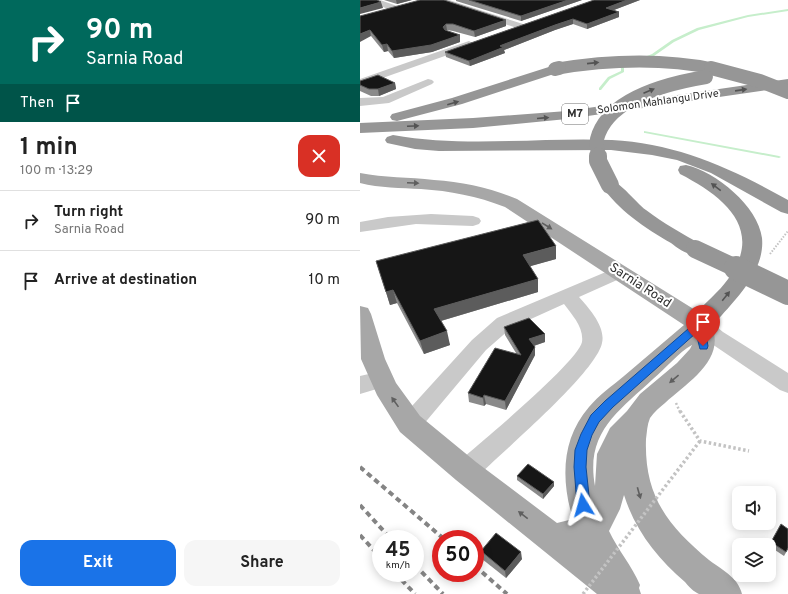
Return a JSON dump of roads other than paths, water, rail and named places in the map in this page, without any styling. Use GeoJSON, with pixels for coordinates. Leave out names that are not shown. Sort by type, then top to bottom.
{"type":"FeatureCollection","features":[{"type":"Feature","properties":{"kind":"highway"},"geometry":{"type":"LineString","coordinates":[[360,124],[434,108],[555,69],[609,61],[669,62],[728,71],[788,92]]}},
{"type":"Feature","properties":{"kind":"highway"},"geometry":{"type":"LineString","coordinates":[[782,74],[706,77],[685,80],[647,91],[631,100],[610,116],[601,130],[595,145],[595,154],[600,168],[610,185],[632,208],[650,222],[695,249],[788,294]]}},
{"type":"Feature","properties":{"kind":"highway","name":"Solomon Mahlangu Drive"},"geometry":{"type":"LineString","coordinates":[[360,128],[465,124],[567,115],[782,74]]}},
{"type":"Feature","properties":{"kind":"highway","name":"Solomon Mahlangu Drive"},"geometry":{"type":"LineString","coordinates":[[360,141],[567,127],[788,96]]}},
{"type":"Feature","properties":{"kind":"highway"},"geometry":{"type":"LineString","coordinates":[[392,140],[434,146],[611,145],[676,155],[727,174],[788,208]]}},
{"type":"Feature","properties":{"kind":"highway"},"geometry":{"type":"LineString","coordinates":[[556,146],[632,154],[671,164],[707,181],[740,208],[753,235],[753,242],[748,263],[743,273],[724,299],[700,324]]}},
{"type":"Feature","properties":{"kind":"main road","name":"Sarnia Road"},"geometry":{"type":"LineString","coordinates":[[360,178],[470,189],[500,198],[620,272],[700,324]]}},
{"type":"Feature","properties":{"kind":"main road"},"geometry":{"type":"LineString","coordinates":[[360,184],[380,181]]}},
{"type":"Feature","properties":{"kind":"main road"},"geometry":{"type":"LineString","coordinates":[[360,314],[373,359],[371,382],[386,388],[410,424],[466,471],[624,594]]}},
{"type":"Feature","properties":{"kind":"main road"},"geometry":{"type":"LineString","coordinates":[[554,539],[590,528],[601,516],[608,503],[610,487],[609,465],[613,449],[621,434],[637,417],[643,408],[667,384],[696,360],[702,351],[703,343],[700,324]]}},
{"type":"Feature","properties":{"kind":"main road"},"geometry":{"type":"LineString","coordinates":[[629,594],[615,575],[600,550],[590,528],[583,505],[580,467],[581,450],[586,434],[595,419],[609,404],[700,324]]}},
{"type":"Feature","properties":{"kind":"main road"},"geometry":{"type":"LineString","coordinates":[[637,417],[632,438],[632,453],[636,483],[642,502],[662,537],[681,557],[725,594]]}},
{"type":"Feature","properties":{"kind":"street"},"geometry":{"type":"LineString","coordinates":[[372,0],[401,8],[382,13]]}},
{"type":"Feature","properties":{"kind":"street"},"geometry":{"type":"LineString","coordinates":[[440,0],[523,25],[506,31]]}},
{"type":"Feature","properties":{"kind":"street"},"geometry":{"type":"LineString","coordinates":[[360,83],[477,41],[457,36]]}},
{"type":"Feature","properties":{"kind":"street"},"geometry":{"type":"LineString","coordinates":[[360,102],[384,100],[428,82]]}},
{"type":"Feature","properties":{"kind":"street"},"geometry":{"type":"LineString","coordinates":[[360,227],[422,219],[457,219],[473,221]]}},
{"type":"Feature","properties":{"kind":"street"},"geometry":{"type":"LineString","coordinates":[[410,424],[491,332],[511,318],[620,272]]}},
{"type":"Feature","properties":{"kind":"street"},"geometry":{"type":"LineString","coordinates":[[466,471],[587,355],[592,342],[591,330],[584,317],[567,295]]}},
{"type":"Feature","properties":{"kind":"street"},"geometry":{"type":"LineString","coordinates":[[700,324],[716,337],[788,384]]}},
{"type":"Feature","properties":{"kind":"waterway"},"geometry":{"type":"LineString","coordinates":[[643,58],[653,55],[673,41],[698,29],[748,16],[788,10]]}},
{"type":"Feature","properties":{"kind":"waterway"},"geometry":{"type":"LineString","coordinates":[[600,89],[609,78],[623,71],[622,66],[626,65]]}},
{"type":"Feature","properties":{"kind":"waterway"},"geometry":{"type":"LineString","coordinates":[[645,132],[779,157]]}},
{"type":"Feature","properties":{"kind":"railway"},"geometry":{"type":"LineString","coordinates":[[360,467],[434,530]]}},
{"type":"Feature","properties":{"kind":"railway"},"geometry":{"type":"LineString","coordinates":[[360,505],[383,530]]}},
{"type":"Feature","properties":{"kind":"railway"},"geometry":{"type":"LineString","coordinates":[[360,535],[372,548]]}},
{"type":"Feature","properties":{"kind":"railway"},"geometry":{"type":"LineString","coordinates":[[424,574],[443,594]]}},
{"type":"Feature","properties":{"kind":"railway"},"geometry":{"type":"LineString","coordinates":[[484,574],[507,594]]}},
{"type":"Feature","properties":{"kind":"railway"},"geometry":{"type":"LineString","coordinates":[[404,582],[415,594]]}}]}
